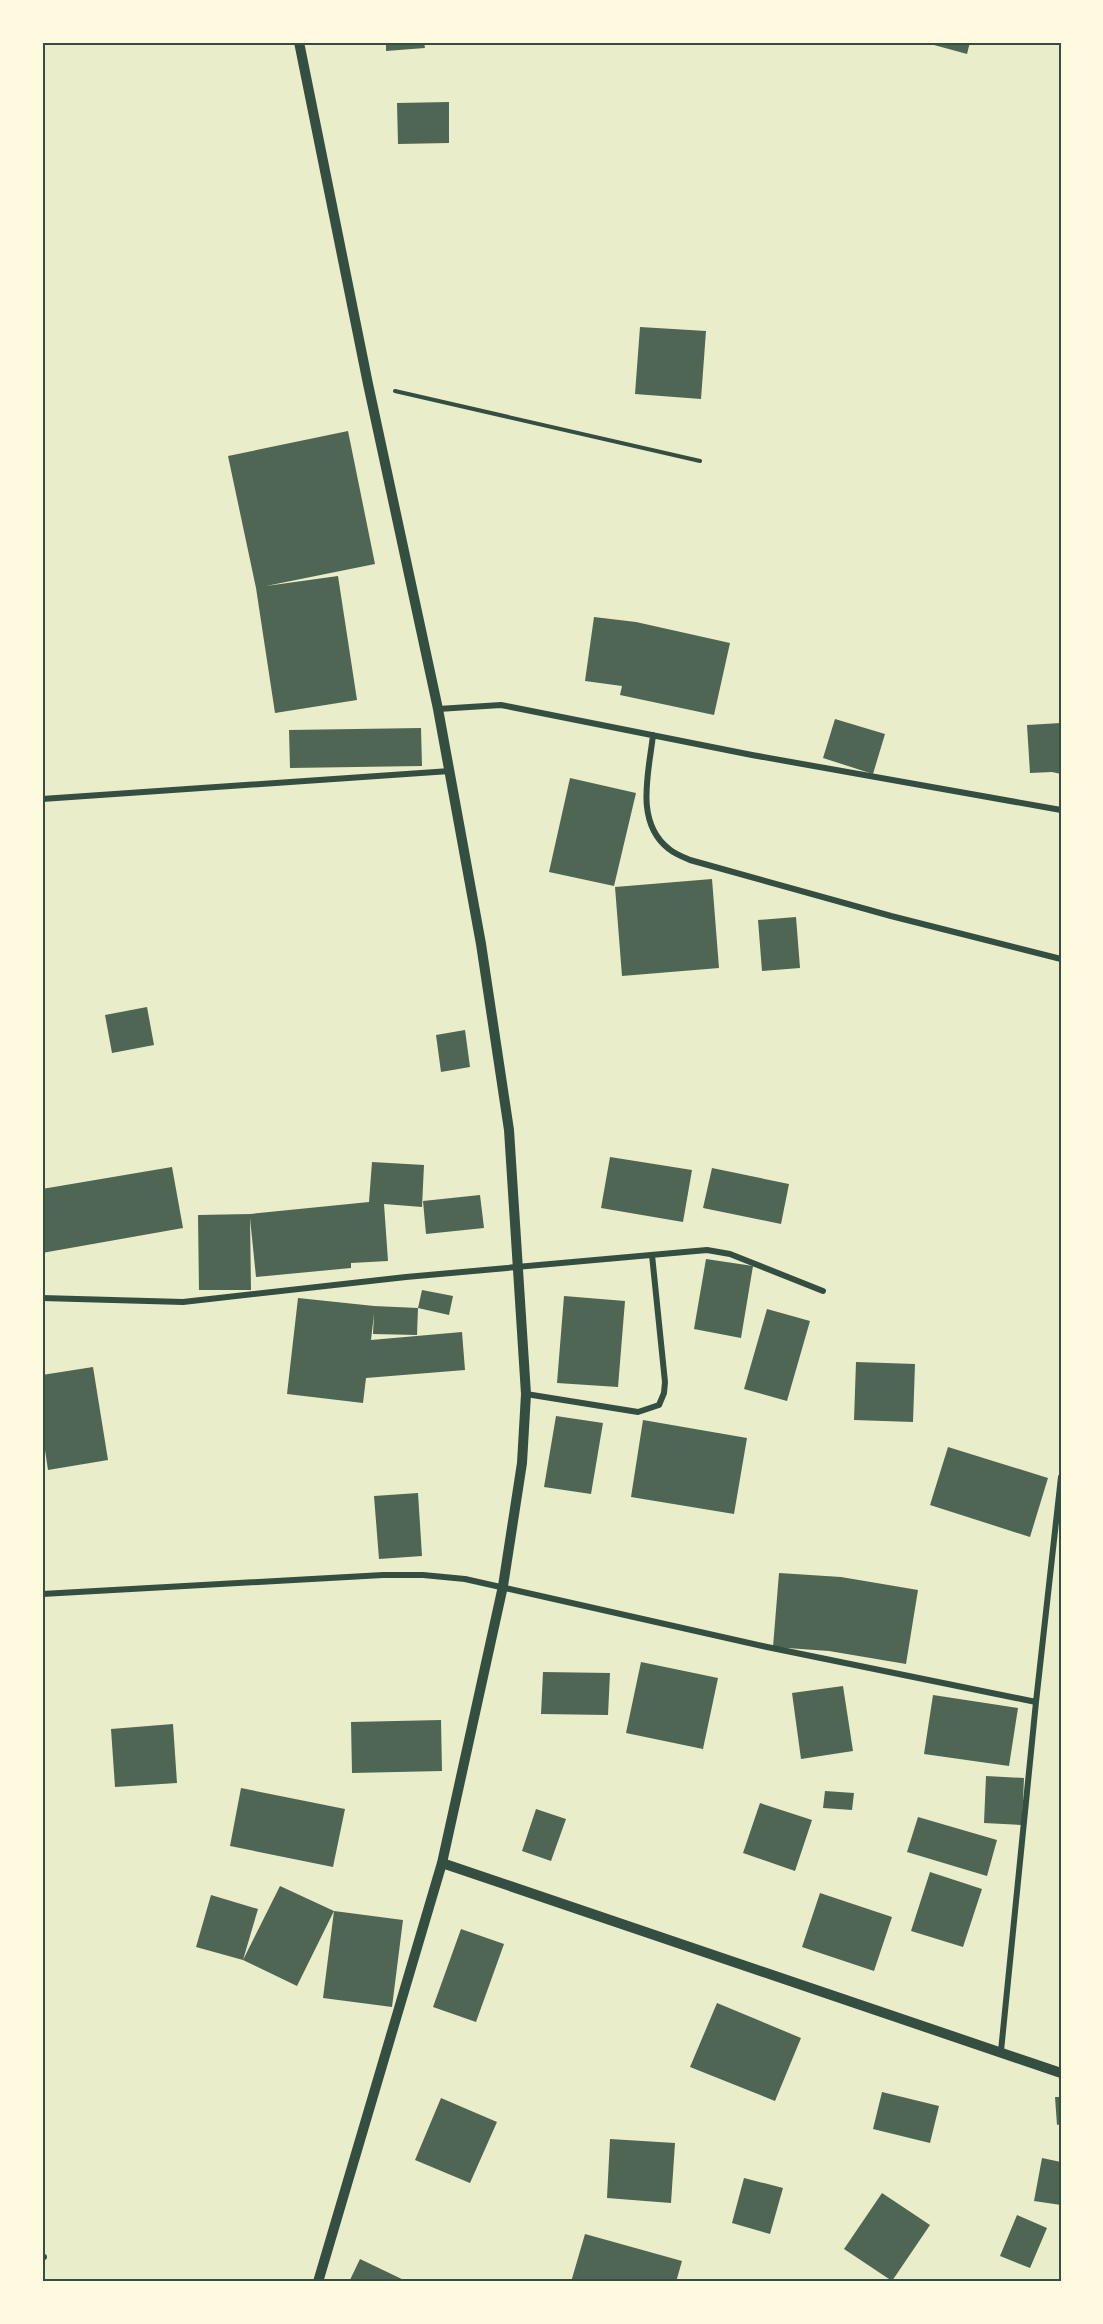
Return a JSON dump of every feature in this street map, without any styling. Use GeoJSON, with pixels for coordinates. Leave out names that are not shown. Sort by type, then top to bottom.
{"type":"FeatureCollection","features":[{"type":"Feature","properties":{"kind":"street"},"geometry":{"type":"LineString","coordinates":[[299,42],[368,384],[438,709],[500,1062],[509,1130],[526,1394],[522,1463],[503,1587],[442,1863],[318,2282]]}},
{"type":"Feature","properties":{"kind":"street"},"geometry":{"type":"LineString","coordinates":[[438,709],[501,705],[752,755],[1061,810]]}},
{"type":"Feature","properties":{"kind":"street"},"geometry":{"type":"LineString","coordinates":[[653,735],[646,798],[648,818],[656,836],[669,849],[690,860],[891,916],[1061,959]]}},
{"type":"Feature","properties":{"kind":"street"},"geometry":{"type":"LineString","coordinates":[[42,799],[450,771]]}},
{"type":"Feature","properties":{"kind":"street"},"geometry":{"type":"LineString","coordinates":[[42,1298],[183,1302],[406,1277],[707,1250],[730,1254],[823,1291]]}},
{"type":"Feature","properties":{"kind":"street"},"geometry":{"type":"LineString","coordinates":[[526,1394],[638,1412],[650,1410],[659,1405],[664,1393],[665,1382],[652,1255]]}},
{"type":"Feature","properties":{"kind":"street"},"geometry":{"type":"LineString","coordinates":[[1001,2051],[1061,1477]]}},
{"type":"Feature","properties":{"kind":"street"},"geometry":{"type":"LineString","coordinates":[[42,1594],[383,1575],[444,1577],[503,1587],[767,1647],[1036,1702]]}},
{"type":"Feature","properties":{"kind":"street"},"geometry":{"type":"LineString","coordinates":[[442,1863],[1061,2073]]}},
{"type":"Feature","properties":{"kind":"path"},"geometry":{"type":"LineString","coordinates":[[368,384],[700,461]]}},
{"type":"Feature","properties":{"kind":"building"},"geometry":{"type":"Polygon","coordinates":[[[386,42],[424,42],[425,48],[386,51],[386,42]]]}},
{"type":"Feature","properties":{"kind":"building"},"geometry":{"type":"Polygon","coordinates":[[[923,42],[970,42],[967,54],[923,42]]]}},
{"type":"Feature","properties":{"kind":"building"},"geometry":{"type":"Polygon","coordinates":[[[449,102],[449,143],[398,144],[397,103],[449,102]]]}},
{"type":"Feature","properties":{"kind":"building"},"geometry":{"type":"Polygon","coordinates":[[[640,327],[706,331],[701,399],[635,394],[640,327]]]}},
{"type":"Feature","properties":{"kind":"building"},"geometry":{"type":"Polygon","coordinates":[[[348,431],[375,564],[266,586],[338,576],[357,700],[275,713],[256,588],[228,456],[348,431]]]}},
{"type":"Feature","properties":{"kind":"building"},"geometry":{"type":"Polygon","coordinates":[[[594,617],[636,622],[730,643],[714,715],[620,695],[622,686],[585,681],[594,617]]]}},
{"type":"Feature","properties":{"kind":"building"},"geometry":{"type":"Polygon","coordinates":[[[835,719],[885,734],[873,774],[823,758],[835,719]]]}},
{"type":"Feature","properties":{"kind":"building"},"geometry":{"type":"Polygon","coordinates":[[[1061,723],[1061,774],[1030,773],[1027,725],[1061,723]]]}},
{"type":"Feature","properties":{"kind":"building"},"geometry":{"type":"Polygon","coordinates":[[[421,728],[422,766],[290,768],[289,730],[421,728]]]}},
{"type":"Feature","properties":{"kind":"building"},"geometry":{"type":"Polygon","coordinates":[[[570,778],[636,793],[614,886],[549,872],[570,778]]]}},
{"type":"Feature","properties":{"kind":"building"},"geometry":{"type":"Polygon","coordinates":[[[712,879],[719,968],[622,976],[615,887],[712,879]]]}},
{"type":"Feature","properties":{"kind":"building"},"geometry":{"type":"Polygon","coordinates":[[[796,917],[800,968],[762,971],[758,920],[796,917]]]}},
{"type":"Feature","properties":{"kind":"building"},"geometry":{"type":"Polygon","coordinates":[[[147,1007],[154,1045],[112,1053],[105,1015],[147,1007]]]}},
{"type":"Feature","properties":{"kind":"building"},"geometry":{"type":"Polygon","coordinates":[[[465,1030],[470,1067],[441,1072],[436,1035],[465,1030]]]}},
{"type":"Feature","properties":{"kind":"building"},"geometry":{"type":"Polygon","coordinates":[[[610,1157],[692,1170],[683,1222],[601,1208],[610,1157]]]}},
{"type":"Feature","properties":{"kind":"building"},"geometry":{"type":"Polygon","coordinates":[[[372,1162],[424,1165],[422,1207],[384,1204],[388,1261],[351,1263],[351,1268],[256,1277],[250,1218],[251,1290],[199,1290],[198,1215],[250,1214],[369,1202],[372,1162]]]}},
{"type":"Feature","properties":{"kind":"building"},"geometry":{"type":"Polygon","coordinates":[[[172,1167],[183,1228],[42,1253],[42,1189],[172,1167]]]}},
{"type":"Feature","properties":{"kind":"building"},"geometry":{"type":"Polygon","coordinates":[[[712,1168],[789,1184],[781,1224],[703,1208],[712,1168]]]}},
{"type":"Feature","properties":{"kind":"building"},"geometry":{"type":"Polygon","coordinates":[[[480,1195],[484,1228],[426,1234],[423,1201],[480,1195]]]}},
{"type":"Feature","properties":{"kind":"building"},"geometry":{"type":"Polygon","coordinates":[[[706,1259],[753,1266],[741,1338],[694,1329],[706,1259]]]}},
{"type":"Feature","properties":{"kind":"building"},"geometry":{"type":"Polygon","coordinates":[[[422,1290],[453,1296],[449,1315],[418,1308],[422,1290]]]}},
{"type":"Feature","properties":{"kind":"building"},"geometry":{"type":"Polygon","coordinates":[[[564,1296],[625,1301],[618,1387],[557,1383],[564,1296]]]}},
{"type":"Feature","properties":{"kind":"building"},"geometry":{"type":"Polygon","coordinates":[[[298,1298],[418,1308],[417,1335],[373,1334],[374,1314],[371,1340],[462,1332],[465,1370],[366,1378],[363,1403],[287,1394],[298,1298]]]}},
{"type":"Feature","properties":{"kind":"building"},"geometry":{"type":"Polygon","coordinates":[[[767,1309],[810,1321],[787,1401],[744,1389],[767,1309]]]}},
{"type":"Feature","properties":{"kind":"building"},"geometry":{"type":"Polygon","coordinates":[[[856,1362],[915,1364],[913,1422],[854,1420],[856,1362]]]}},
{"type":"Feature","properties":{"kind":"building"},"geometry":{"type":"Polygon","coordinates":[[[93,1367],[108,1460],[48,1470],[42,1430],[42,1375],[93,1367]]]}},
{"type":"Feature","properties":{"kind":"building"},"geometry":{"type":"Polygon","coordinates":[[[556,1416],[603,1423],[591,1494],[544,1487],[556,1416]]]}},
{"type":"Feature","properties":{"kind":"building"},"geometry":{"type":"Polygon","coordinates":[[[643,1420],[747,1438],[734,1514],[631,1497],[643,1420]]]}},
{"type":"Feature","properties":{"kind":"building"},"geometry":{"type":"Polygon","coordinates":[[[948,1447],[1048,1478],[1030,1537],[930,1505],[948,1447]]]}},
{"type":"Feature","properties":{"kind":"building"},"geometry":{"type":"Polygon","coordinates":[[[418,1493],[422,1556],[379,1559],[374,1496],[418,1493]]]}},
{"type":"Feature","properties":{"kind":"building"},"geometry":{"type":"Polygon","coordinates":[[[779,1573],[841,1577],[918,1590],[906,1664],[829,1651],[773,1647],[779,1573]]]}},
{"type":"Feature","properties":{"kind":"building"},"geometry":{"type":"Polygon","coordinates":[[[641,1662],[718,1678],[703,1749],[626,1733],[641,1662]]]}},
{"type":"Feature","properties":{"kind":"building"},"geometry":{"type":"Polygon","coordinates":[[[543,1672],[610,1673],[608,1715],[541,1714],[543,1672]]]}},
{"type":"Feature","properties":{"kind":"building"},"geometry":{"type":"Polygon","coordinates":[[[843,1686],[853,1751],[801,1759],[792,1693],[843,1686]]]}},
{"type":"Feature","properties":{"kind":"building"},"geometry":{"type":"Polygon","coordinates":[[[933,1695],[1018,1708],[1009,1766],[924,1754],[933,1695]]]}},
{"type":"Feature","properties":{"kind":"building"},"geometry":{"type":"Polygon","coordinates":[[[441,1720],[442,1771],[352,1773],[351,1722],[441,1720]]]}},
{"type":"Feature","properties":{"kind":"building"},"geometry":{"type":"Polygon","coordinates":[[[173,1724],[177,1783],[115,1787],[111,1729],[173,1724]]]}},
{"type":"Feature","properties":{"kind":"building"},"geometry":{"type":"Polygon","coordinates":[[[986,1776],[1024,1778],[1022,1825],[984,1823],[986,1776]]]}},
{"type":"Feature","properties":{"kind":"building"},"geometry":{"type":"Polygon","coordinates":[[[241,1788],[345,1809],[333,1867],[230,1846],[241,1788]]]}},
{"type":"Feature","properties":{"kind":"building"},"geometry":{"type":"Polygon","coordinates":[[[825,1791],[854,1793],[852,1810],[823,1808],[825,1791]]]}},
{"type":"Feature","properties":{"kind":"building"},"geometry":{"type":"Polygon","coordinates":[[[760,1803],[812,1820],[795,1871],[743,1853],[760,1803]]]}},
{"type":"Feature","properties":{"kind":"building"},"geometry":{"type":"Polygon","coordinates":[[[536,1809],[566,1819],[551,1861],[522,1851],[536,1809]]]}},
{"type":"Feature","properties":{"kind":"building"},"geometry":{"type":"Polygon","coordinates":[[[918,1817],[997,1840],[987,1876],[907,1852],[918,1817]]]}},
{"type":"Feature","properties":{"kind":"building"},"geometry":{"type":"Polygon","coordinates":[[[930,1872],[982,1889],[963,1947],[911,1931],[930,1872]]]}},
{"type":"Feature","properties":{"kind":"building"},"geometry":{"type":"Polygon","coordinates":[[[280,1886],[334,1911],[297,1986],[243,1960],[280,1886]]]}},
{"type":"Feature","properties":{"kind":"building"},"geometry":{"type":"Polygon","coordinates":[[[820,1893],[892,1917],[874,1971],[802,1947],[820,1893]]]}},
{"type":"Feature","properties":{"kind":"building"},"geometry":{"type":"Polygon","coordinates":[[[211,1895],[258,1909],[243,1960],[196,1947],[211,1895]]]}},
{"type":"Feature","properties":{"kind":"building"},"geometry":{"type":"Polygon","coordinates":[[[334,1911],[403,1920],[392,2007],[323,1998],[334,1911]]]}},
{"type":"Feature","properties":{"kind":"building"},"geometry":{"type":"Polygon","coordinates":[[[461,1929],[504,1944],[476,2022],[433,2007],[461,1929]]]}},
{"type":"Feature","properties":{"kind":"building"},"geometry":{"type":"Polygon","coordinates":[[[717,2003],[801,2038],[775,2101],[690,2067],[717,2003]]]}},
{"type":"Feature","properties":{"kind":"building"},"geometry":{"type":"Polygon","coordinates":[[[882,2092],[939,2106],[930,2143],[873,2129],[882,2092]]]}},
{"type":"Feature","properties":{"kind":"building"},"geometry":{"type":"Polygon","coordinates":[[[1055,2097],[1061,2097],[1061,2124],[1057,2125],[1055,2097]]]}},
{"type":"Feature","properties":{"kind":"building"},"geometry":{"type":"Polygon","coordinates":[[[441,2098],[497,2122],[470,2183],[415,2160],[441,2098]]]}},
{"type":"Feature","properties":{"kind":"building"},"geometry":{"type":"Polygon","coordinates":[[[610,2139],[675,2143],[671,2203],[607,2198],[610,2139]]]}},
{"type":"Feature","properties":{"kind":"building"},"geometry":{"type":"Polygon","coordinates":[[[1042,2158],[1061,2162],[1061,2205],[1034,2201],[1042,2158]]]}},
{"type":"Feature","properties":{"kind":"building"},"geometry":{"type":"Polygon","coordinates":[[[744,2178],[783,2188],[770,2234],[732,2223],[744,2178]]]}},
{"type":"Feature","properties":{"kind":"building"},"geometry":{"type":"Polygon","coordinates":[[[882,2193],[930,2225],[892,2281],[844,2249],[882,2193]]]}},
{"type":"Feature","properties":{"kind":"building"},"geometry":{"type":"Polygon","coordinates":[[[1017,2215],[1047,2228],[1030,2268],[1000,2256],[1017,2215]]]}},
{"type":"Feature","properties":{"kind":"building"},"geometry":{"type":"Polygon","coordinates":[[[585,2234],[682,2261],[676,2282],[571,2282],[585,2234]]]}},
{"type":"Feature","properties":{"kind":"building"},"geometry":{"type":"Polygon","coordinates":[[[360,2259],[408,2282],[349,2282],[360,2259]]]}}]}
